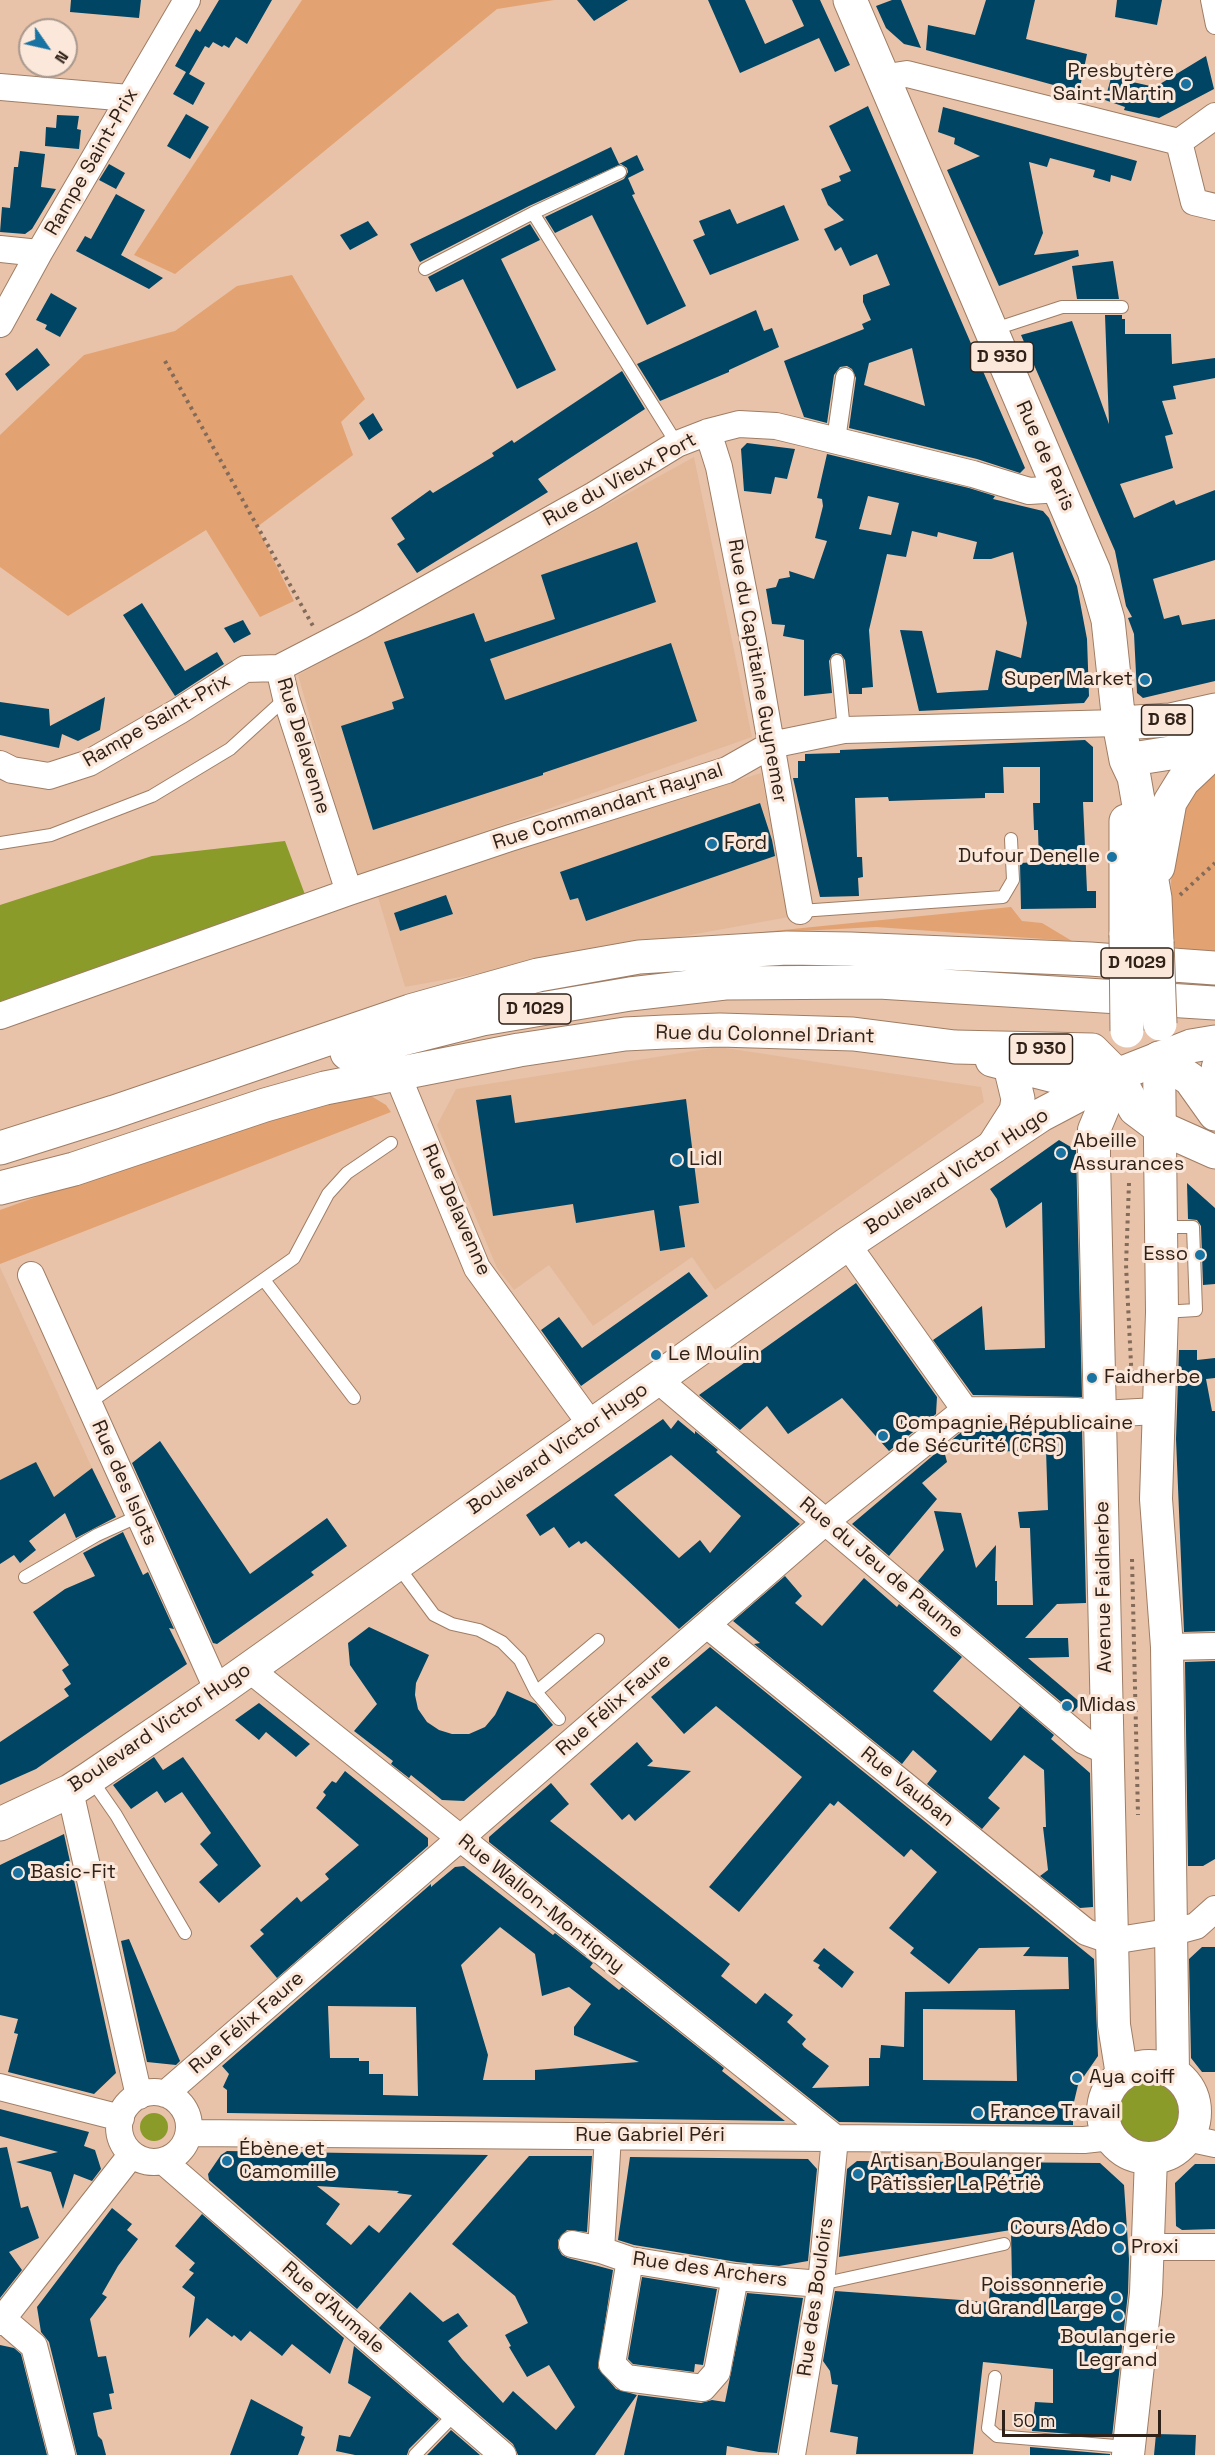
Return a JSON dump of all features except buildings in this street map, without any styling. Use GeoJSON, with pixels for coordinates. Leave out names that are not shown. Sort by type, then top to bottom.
{"type":"FeatureCollection","features":[{"type":"Feature","properties":{"kind":"main road","name":"Rue de Paris"},"geometry":{"type":"LineString","coordinates":[[850,0],[881,78],[1094,571],[1108,620],[1114,695],[1125,760],[1122,784],[1126,862],[1148,923]]}},
{"type":"Feature","properties":{"kind":"main road","name":"D 68"},"geometry":{"type":"LineString","coordinates":[[1119,723],[1170,720],[1215,710]]}},
{"type":"Feature","properties":{"kind":"main road","name":"D 68"},"geometry":{"type":"LineString","coordinates":[[1125,760],[1196,749],[1215,740]]}},
{"type":"Feature","properties":{"kind":"main road"},"geometry":{"type":"LineString","coordinates":[[1148,923],[1170,802],[1183,781],[1215,751]]}},
{"type":"Feature","properties":{"kind":"main road","name":"Rue de Paris"},"geometry":{"type":"LineString","coordinates":[[1125,760],[1134,777],[1148,923]]}},
{"type":"Feature","properties":{"kind":"main road","name":"D 930"},"geometry":{"type":"LineString","coordinates":[[1148,923],[1160,1024],[1159,1058]]}},
{"type":"Feature","properties":{"kind":"main road","name":"D 930"},"geometry":{"type":"LineString","coordinates":[[1117,1075],[1148,923]]}},
{"type":"Feature","properties":{"kind":"main road","name":"D 1029"},"geometry":{"type":"LineString","coordinates":[[0,1148],[114,1112],[336,1034],[432,1004],[538,975],[639,957],[788,948],[850,949],[1079,959],[1215,968]]}},
{"type":"Feature","properties":{"kind":"main road","name":"D 1029"},"geometry":{"type":"LineString","coordinates":[[0,1167],[339,1055],[483,1019],[630,994],[725,983],[856,981],[1215,1003]]}},
{"type":"Feature","properties":{"kind":"main road","name":"Rue du Colonnel Driant"},"geometry":{"type":"LineString","coordinates":[[0,1188],[74,1169],[274,1102],[325,1088],[574,1041],[665,1032],[731,1030],[853,1034],[955,1047]]}},
{"type":"Feature","properties":{"kind":"main road"},"geometry":{"type":"LineString","coordinates":[[993,1147],[1016,1111],[1018,1099],[1010,1066],[1082,1083],[1117,1075],[1191,1046],[1215,1042]]}},
{"type":"Feature","properties":{"kind":"main road","name":"D 930"},"geometry":{"type":"LineString","coordinates":[[955,1047],[1092,1050],[1117,1075]]}},
{"type":"Feature","properties":{"kind":"main road","name":"D 930"},"geometry":{"type":"LineString","coordinates":[[955,1047],[1010,1066]]}},
{"type":"Feature","properties":{"kind":"main road"},"geometry":{"type":"LineString","coordinates":[[1159,1058],[1190,1079],[1212,1109]]}},
{"type":"Feature","properties":{"kind":"main road"},"geometry":{"type":"LineString","coordinates":[[1117,1075],[1135,1109],[1159,1127],[1215,1152]]}},
{"type":"Feature","properties":{"kind":"main road","name":"Boulevard Victor Hugo"},"geometry":{"type":"LineString","coordinates":[[0,1824],[80,1784],[218,1691],[848,1244],[1041,1115],[1117,1075]]}},
{"type":"Feature","properties":{"kind":"street","name":"Rampe Saint-Prix"},"geometry":{"type":"LineString","coordinates":[[0,324],[187,0]]}},
{"type":"Feature","properties":{"kind":"street"},"geometry":{"type":"LineString","coordinates":[[1210,0],[1215,25]]}},
{"type":"Feature","properties":{"kind":"street"},"geometry":{"type":"LineString","coordinates":[[881,78],[907,74],[1179,142],[1215,116]]}},
{"type":"Feature","properties":{"kind":"street"},"geometry":{"type":"LineString","coordinates":[[0,87],[129,98]]}},
{"type":"Feature","properties":{"kind":"street"},"geometry":{"type":"LineString","coordinates":[[1179,142],[1205,205]]}},
{"type":"Feature","properties":{"kind":"street"},"geometry":{"type":"LineString","coordinates":[[0,249],[39,253]]}},
{"type":"Feature","properties":{"kind":"street"},"geometry":{"type":"LineString","coordinates":[[836,440],[845,377]]}},
{"type":"Feature","properties":{"kind":"street","name":"Rue du Vieux Port"},"geometry":{"type":"LineString","coordinates":[[279,668],[594,495],[677,444],[708,432],[740,424],[776,426],[1029,491],[1060,489]]}},
{"type":"Feature","properties":{"kind":"street","name":"Rue du Capitaine Guynemer"},"geometry":{"type":"LineString","coordinates":[[708,432],[719,467],[753,640],[800,911]]}},
{"type":"Feature","properties":{"kind":"street","name":"Rampe Saint-Prix"},"geometry":{"type":"LineString","coordinates":[[0,764],[12,770],[49,776],[89,763],[179,711],[245,669],[279,668]]}},
{"type":"Feature","properties":{"kind":"street","name":"Rue Delavenne"},"geometry":{"type":"LineString","coordinates":[[279,668],[286,698],[349,892]]}},
{"type":"Feature","properties":{"kind":"street","name":"Rue Commandant Raynal"},"geometry":{"type":"LineString","coordinates":[[0,1016],[349,892],[510,838],[727,770],[771,745],[844,730],[1119,723]]}},
{"type":"Feature","properties":{"kind":"street"},"geometry":{"type":"LineString","coordinates":[[1159,1058],[1162,1312],[1156,1499],[1167,1662],[1173,2072]]}},
{"type":"Feature","properties":{"kind":"street"},"geometry":{"type":"LineString","coordinates":[[1212,1109],[1215,1066]]}},
{"type":"Feature","properties":{"kind":"street","name":"Rue Delavenne"},"geometry":{"type":"LineString","coordinates":[[397,1074],[477,1268],[592,1426]]}},
{"type":"Feature","properties":{"kind":"street","name":"Avenue Faidherbe"},"geometry":{"type":"LineString","coordinates":[[1117,1075],[1094,1130],[1101,1414],[1120,1666],[1108,1752],[1114,2025],[1122,2075]]}},
{"type":"Feature","properties":{"kind":"street"},"geometry":{"type":"LineString","coordinates":[[848,1244],[965,1410],[1076,1411],[1101,1414],[1158,1398]]}},
{"type":"Feature","properties":{"kind":"street","name":"Rue des Islots"},"geometry":{"type":"LineString","coordinates":[[31,1275],[218,1691]]}},
{"type":"Feature","properties":{"kind":"street","name":"Rue du Jeu de Paume"},"geometry":{"type":"LineString","coordinates":[[657,1379],[1084,1741],[1108,1752]]}},
{"type":"Feature","properties":{"kind":"street","name":"Rue Félix Faure"},"geometry":{"type":"LineString","coordinates":[[165,2094],[826,1521],[965,1410]]}},
{"type":"Feature","properties":{"kind":"street","name":"Rue Vauban"},"geometry":{"type":"LineString","coordinates":[[707,1625],[1086,1932],[1112,1941]]}},
{"type":"Feature","properties":{"kind":"street"},"geometry":{"type":"LineString","coordinates":[[1167,1662],[1215,1646]]}},
{"type":"Feature","properties":{"kind":"street","name":"Rue Wallon-Montigny"},"geometry":{"type":"LineString","coordinates":[[249,1669],[835,2138]]}},
{"type":"Feature","properties":{"kind":"street"},"geometry":{"type":"LineString","coordinates":[[80,1784],[139,2096]]}},
{"type":"Feature","properties":{"kind":"street"},"geometry":{"type":"LineString","coordinates":[[1112,1941],[1196,1926],[1215,1909]]}},
{"type":"Feature","properties":{"kind":"street"},"geometry":{"type":"LineString","coordinates":[[1160,2067],[1173,2072],[1184,2082],[1192,2095],[1196,2109],[1194,2124],[1201,2141],[1151,2158],[1136,2155],[1122,2148],[1111,2136],[1104,2117],[1106,2097],[1112,2085],[1134,2068],[1160,2067]]}},
{"type":"Feature","properties":{"kind":"street"},"geometry":{"type":"LineString","coordinates":[[0,2087],[121,2118]]}},
{"type":"Feature","properties":{"kind":"street"},"geometry":{"type":"LineString","coordinates":[[156,2092],[165,2094],[181,2105],[186,2114],[189,2133],[180,2151],[163,2161],[141,2160],[132,2154],[121,2138],[121,2118],[124,2109],[139,2096],[156,2092]]}},
{"type":"Feature","properties":{"kind":"street","name":"Rue Gabriel Péri"},"geometry":{"type":"LineString","coordinates":[[189,2133],[1084,2140],[1111,2136]]}},
{"type":"Feature","properties":{"kind":"street"},"geometry":{"type":"LineString","coordinates":[[601,2250],[608,2136]]}},
{"type":"Feature","properties":{"kind":"street","name":"Rue des Bouloirs"},"geometry":{"type":"LineString","coordinates":[[792,2455],[820,2284],[835,2138]]}},
{"type":"Feature","properties":{"kind":"street"},"geometry":{"type":"LineString","coordinates":[[62,2455],[34,2346],[1,2319],[132,2154]]}},
{"type":"Feature","properties":{"kind":"street"},"geometry":{"type":"LineString","coordinates":[[1129,2451],[1142,2346],[1149,2247],[1151,2158]]}},
{"type":"Feature","properties":{"kind":"street","name":"Rue d'Aumale"},"geometry":{"type":"LineString","coordinates":[[163,2161],[503,2455]]}},
{"type":"Feature","properties":{"kind":"street","name":"Rue des Archers"},"geometry":{"type":"LineString","coordinates":[[572,2244],[601,2250],[630,2260],[735,2277],[820,2284]]}},
{"type":"Feature","properties":{"kind":"street"},"geometry":{"type":"LineString","coordinates":[[1149,2247],[1215,2247]]}},
{"type":"Feature","properties":{"kind":"street"},"geometry":{"type":"LineString","coordinates":[[630,2260],[612,2364],[626,2378],[703,2388],[717,2372],[735,2277]]}},
{"type":"Feature","properties":{"kind":"lane"},"geometry":{"type":"LineString","coordinates":[[425,269],[533,213],[620,172]]}},
{"type":"Feature","properties":{"kind":"lane"},"geometry":{"type":"LineString","coordinates":[[533,213],[677,444]]}},
{"type":"Feature","properties":{"kind":"lane"},"geometry":{"type":"LineString","coordinates":[[991,330],[1062,307],[1122,307]]}},
{"type":"Feature","properties":{"kind":"lane"},"geometry":{"type":"LineString","coordinates":[[837,661],[844,730]]}},
{"type":"Feature","properties":{"kind":"lane"},"geometry":{"type":"LineString","coordinates":[[0,843],[51,835],[152,796],[230,749],[286,698]]}},
{"type":"Feature","properties":{"kind":"lane"},"geometry":{"type":"LineString","coordinates":[[800,911],[1003,897],[1013,880],[1011,839]]}},
{"type":"Feature","properties":{"kind":"lane"},"geometry":{"type":"LineString","coordinates":[[89,1403],[294,1258],[328,1194],[347,1173],[391,1143]]}},
{"type":"Feature","properties":{"kind":"lane"},"geometry":{"type":"LineString","coordinates":[[264,1280],[354,1398]]}},
{"type":"Feature","properties":{"kind":"lane"},"geometry":{"type":"LineString","coordinates":[[25,1577],[97,1535],[139,1516]]}},
{"type":"Feature","properties":{"kind":"lane"},"geometry":{"type":"LineString","coordinates":[[396,1564],[434,1615],[452,1624],[479,1630],[502,1642],[520,1660],[536,1692],[559,1719]]}},
{"type":"Feature","properties":{"kind":"lane"},"geometry":{"type":"LineString","coordinates":[[536,1692],[598,1640]]}},
{"type":"Feature","properties":{"kind":"lane"},"geometry":{"type":"LineString","coordinates":[[80,1784],[116,1815],[186,1933]]}},
{"type":"Feature","properties":{"kind":"lane"},"geometry":{"type":"LineString","coordinates":[[820,2284],[1004,2244]]}},
{"type":"Feature","properties":{"kind":"lane"},"geometry":{"type":"LineString","coordinates":[[995,2377],[988,2428],[997,2436],[1129,2451]]}},
{"type":"Feature","properties":{"kind":"lane"},"geometry":{"type":"LineString","coordinates":[[415,2455],[455,2414]]}},
{"type":"Feature","properties":{"kind":"path"},"geometry":{"type":"LineString","coordinates":[[165,361],[324,645]]}},
{"type":"Feature","properties":{"kind":"path"},"geometry":{"type":"LineString","coordinates":[[1148,923],[1215,863]]}},
{"type":"Feature","properties":{"kind":"path"},"geometry":{"type":"LineString","coordinates":[[1129,1183],[1126,1265],[1132,1384],[1158,1398]]}},
{"type":"Feature","properties":{"kind":"path"},"geometry":{"type":"LineString","coordinates":[[1132,1548],[1120,1666],[1138,1818]]}},
{"type":"Feature","properties":{"kind":"path"},"geometry":{"type":"LineString","coordinates":[[1120,1666],[1167,1662]]}},
{"type":"Feature","properties":{"kind":"shaded area"},"geometry":{"type":"Polygon","coordinates":[[[302,0],[554,0],[497,9],[175,274],[134,255],[302,0]]]}},
{"type":"Feature","properties":{"kind":"shaded area"},"geometry":{"type":"Polygon","coordinates":[[[292,275],[365,399],[341,422],[353,455],[257,527],[294,601],[260,617],[206,530],[68,616],[0,567],[0,435],[84,355],[175,331],[237,286],[292,275]]]}},
{"type":"Feature","properties":{"kind":"shaded area"},"geometry":{"type":"Polygon","coordinates":[[[694,457],[752,737],[355,877],[298,675],[694,457]]]}},
{"type":"Feature","properties":{"kind":"shaded area"},"geometry":{"type":"Polygon","coordinates":[[[1215,764],[1215,952],[1175,951],[1171,884],[1173,847],[1180,815],[1205,773],[1215,764]]]}},
{"type":"Feature","properties":{"kind":"shaded area"},"geometry":{"type":"Polygon","coordinates":[[[761,773],[789,917],[405,987],[377,894],[761,773]]]}},
{"type":"Feature","properties":{"kind":"shaded area"},"geometry":{"type":"Polygon","coordinates":[[[285,841],[307,900],[0,1004],[0,905],[152,856],[285,841]]]}},
{"type":"Feature","properties":{"kind":"shaded area"},"geometry":{"type":"Polygon","coordinates":[[[1011,907],[1022,921],[1042,923],[1072,941],[876,927],[743,934],[1011,907]]]}},
{"type":"Feature","properties":{"kind":"shaded area"},"geometry":{"type":"Polygon","coordinates":[[[719,1047],[981,1087],[984,1102],[715,1290],[692,1257],[593,1326],[549,1265],[514,1290],[497,1268],[437,1125],[456,1089],[719,1047]]]}},
{"type":"Feature","properties":{"kind":"shaded area"},"geometry":{"type":"Polygon","coordinates":[[[366,1093],[386,1105],[391,1112],[0,1264],[0,1210],[285,1108],[366,1093]]]}},
{"type":"Feature","properties":{"kind":"shaded area"},"geometry":{"type":"Polygon","coordinates":[[[0,1267],[92,1468],[3,1539],[0,1544],[0,1267]]]}},
{"type":"Feature","properties":{"kind":"shaded area"},"geometry":{"type":"Polygon","coordinates":[[[1149,2080],[1162,2083],[1172,2090],[1179,2100],[1182,2113],[1179,2126],[1172,2136],[1162,2143],[1149,2146],[1136,2143],[1126,2136],[1119,2126],[1116,2113],[1119,2100],[1126,2090],[1136,2083],[1149,2080]]]}},
{"type":"Feature","properties":{"kind":"shaded area"},"geometry":{"type":"Polygon","coordinates":[[[154,2113],[164,2117],[168,2127],[164,2137],[154,2141],[144,2137],[140,2127],[144,2117],[154,2113]]]}},
{"type":"Feature","properties":{"kind":"place","name":"Presbytère Saint-Martin"},"geometry":{"type":"Point","coordinates":[1186,84]}},
{"type":"Feature","properties":{"kind":"place","name":"Super Market"},"geometry":{"type":"Point","coordinates":[1145,680]}},
{"type":"Feature","properties":{"kind":"place","name":"Ford"},"geometry":{"type":"Point","coordinates":[712,844]}},
{"type":"Feature","properties":{"kind":"place","name":"Dufour Denelle"},"geometry":{"type":"Point","coordinates":[1112,857]}},
{"type":"Feature","properties":{"kind":"place","name":"Abeille Assurances"},"geometry":{"type":"Point","coordinates":[1061,1153]}},
{"type":"Feature","properties":{"kind":"place","name":"Lidl"},"geometry":{"type":"Point","coordinates":[677,1160]}},
{"type":"Feature","properties":{"kind":"place","name":"Esso"},"geometry":{"type":"Point","coordinates":[1200,1255]}},
{"type":"Feature","properties":{"kind":"place","name":"Le Moulin"},"geometry":{"type":"Point","coordinates":[656,1355]}},
{"type":"Feature","properties":{"kind":"place","name":"Faidherbe"},"geometry":{"type":"Point","coordinates":[1092,1378]}},
{"type":"Feature","properties":{"kind":"place","name":"Compagnie Républicaine de Sécurité (CRS)"},"geometry":{"type":"Point","coordinates":[883,1436]}},
{"type":"Feature","properties":{"kind":"place","name":"Midas"},"geometry":{"type":"Point","coordinates":[1067,1706]}},
{"type":"Feature","properties":{"kind":"place","name":"Basic-Fit"},"geometry":{"type":"Point","coordinates":[18,1873]}},
{"type":"Feature","properties":{"kind":"place","name":"Aya coiff"},"geometry":{"type":"Point","coordinates":[1077,2078]}},
{"type":"Feature","properties":{"kind":"place","name":"France Travail"},"geometry":{"type":"Point","coordinates":[978,2113]}},
{"type":"Feature","properties":{"kind":"place","name":"Ébène et Camomille"},"geometry":{"type":"Point","coordinates":[227,2161]}},
{"type":"Feature","properties":{"kind":"place","name":"Artisan Boulanger Pâtissier La Pétriė"},"geometry":{"type":"Point","coordinates":[858,2174]}},
{"type":"Feature","properties":{"kind":"place","name":"Cours Ado"},"geometry":{"type":"Point","coordinates":[1120,2229]}},
{"type":"Feature","properties":{"kind":"place","name":"Proxi"},"geometry":{"type":"Point","coordinates":[1119,2248]}},
{"type":"Feature","properties":{"kind":"place","name":"Poissonnerie du Grand Large"},"geometry":{"type":"Point","coordinates":[1116,2298]}},
{"type":"Feature","properties":{"kind":"place","name":"Boulangerie Legrand"},"geometry":{"type":"Point","coordinates":[1118,2316]}}]}
